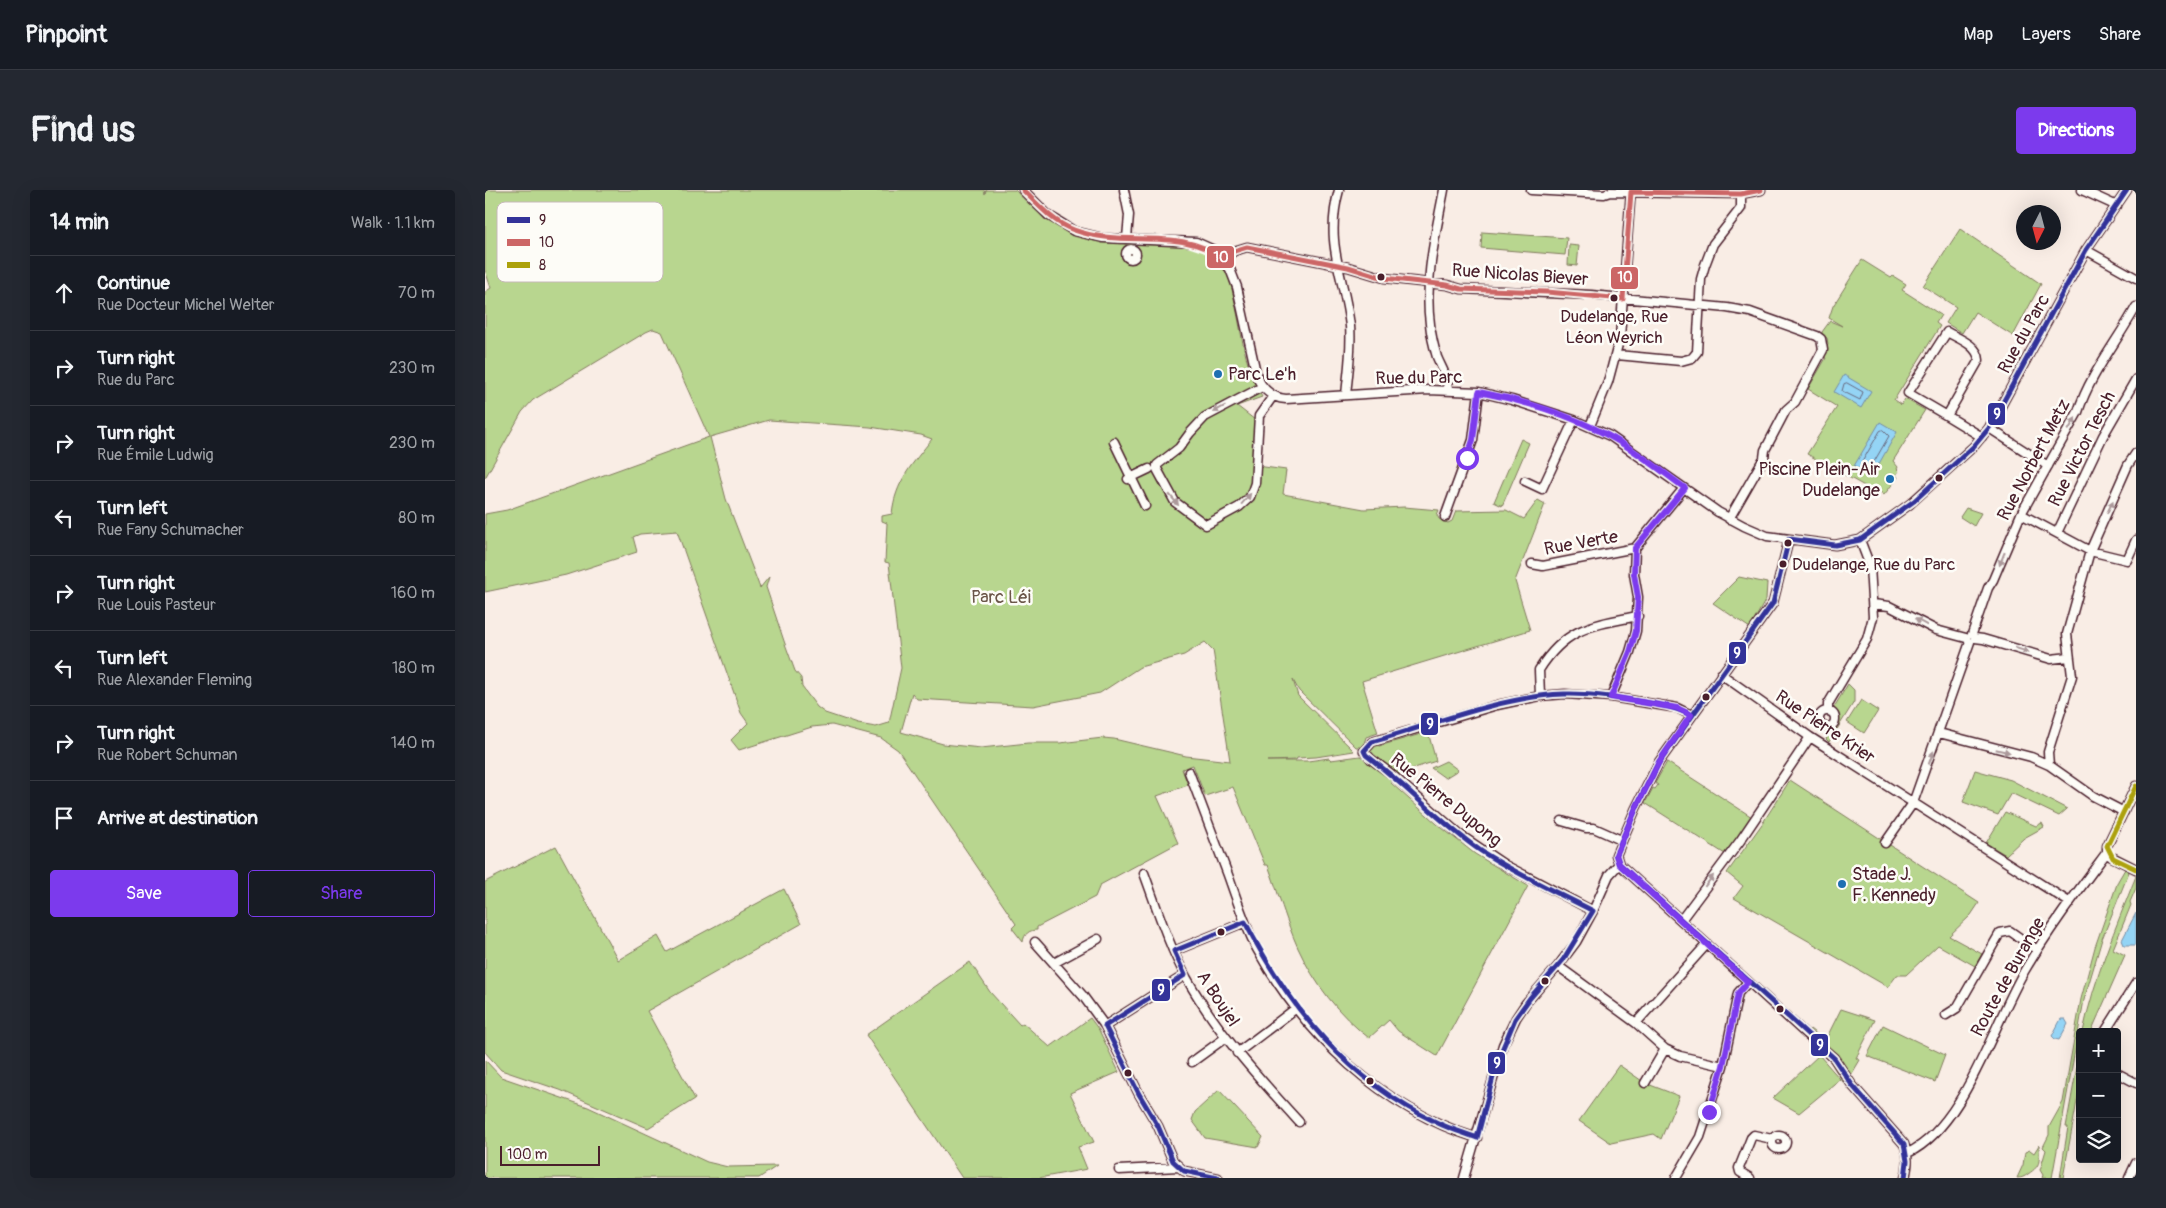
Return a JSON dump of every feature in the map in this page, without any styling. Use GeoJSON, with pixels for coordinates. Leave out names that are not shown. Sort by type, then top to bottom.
{"type":"FeatureCollection","features":[{"type":"Feature","properties":{"kind":"street"},"geometry":{"type":"LineString","coordinates":[[1023,190],[1047,215],[1074,230],[1103,238],[1196,242],[1216,251],[1230,269],[1237,287],[1257,377],[1262,387],[1273,396],[1259,416],[1255,483],[1250,496],[1239,507],[1206,525],[1175,502],[1157,470],[1157,465],[1179,448],[1205,417],[1262,387]]}},
{"type":"Feature","properties":{"kind":"street"},"geometry":{"type":"LineString","coordinates":[[1124,190],[1129,216],[1127,238]]}},
{"type":"Feature","properties":{"kind":"street"},"geometry":{"type":"LineString","coordinates":[[1339,190],[1334,217],[1333,239],[1350,328],[1346,395]]}},
{"type":"Feature","properties":{"kind":"street"},"geometry":{"type":"LineString","coordinates":[[1444,190],[1435,234],[1429,283],[1430,323],[1437,357],[1448,380],[1448,390]]}},
{"type":"Feature","properties":{"kind":"street"},"geometry":{"type":"LineString","coordinates":[[1531,190],[1582,193],[1631,191],[1741,194],[1761,190]]}},
{"type":"Feature","properties":{"kind":"street"},"geometry":{"type":"LineString","coordinates":[[2082,190],[2117,206]]}},
{"type":"Feature","properties":{"kind":"street","name":"Rue du Parc"},"geometry":{"type":"LineString","coordinates":[[1273,396],[1287,399],[1448,390],[1479,392],[1512,400],[1590,426],[1635,452],[1729,519],[1762,534],[1835,545],[1860,540],[1914,501],[1974,446],[1989,428],[2086,250],[2127,190]]}},
{"type":"Feature","properties":{"kind":"street"},"geometry":{"type":"LineString","coordinates":[[1590,426],[1617,355],[1631,191]]}},
{"type":"Feature","properties":{"kind":"street"},"geometry":{"type":"LineString","coordinates":[[1617,355],[1681,361],[1692,358],[1697,352],[1701,279],[1705,264],[1713,244],[1741,208],[1741,194]]}},
{"type":"Feature","properties":{"kind":"street","name":"Rue Nicolas Biever"},"geometry":{"type":"LineString","coordinates":[[1224,259],[1233,251],[1247,247],[1384,278],[1461,289],[1495,292],[1547,292],[1699,305],[1750,312],[1817,336],[1821,339],[1823,350],[1795,402],[1786,410],[1765,450],[1764,458],[1729,519]]}},
{"type":"Feature","properties":{"kind":"street"},"geometry":{"type":"LineString","coordinates":[[2086,250],[2136,278]]}},
{"type":"Feature","properties":{"kind":"street","name":"Rue Norbert Metz"},"geometry":{"type":"LineString","coordinates":[[1913,803],[1939,734],[1988,588],[2021,514],[2079,412],[2083,399],[2110,349],[2118,340],[2136,307]]}},
{"type":"Feature","properties":{"kind":"street"},"geometry":{"type":"LineString","coordinates":[[1949,417],[1948,414],[1979,360],[1979,353],[1975,348],[1947,332],[1908,393],[1982,437]]}},
{"type":"Feature","properties":{"kind":"street","name":"Rue Victor Tesch"},"geometry":{"type":"LineString","coordinates":[[2057,533],[2103,436],[2136,379]]}},
{"type":"Feature","properties":{"kind":"street"},"geometry":{"type":"LineString","coordinates":[[1445,517],[1473,440],[1479,392]]}},
{"type":"Feature","properties":{"kind":"street"},"geometry":{"type":"LineString","coordinates":[[1525,481],[1542,489],[1574,420]]}},
{"type":"Feature","properties":{"kind":"street"},"geometry":{"type":"LineString","coordinates":[[1989,428],[2047,466]]}},
{"type":"Feature","properties":{"kind":"street"},"geometry":{"type":"LineString","coordinates":[[1115,442],[1130,478],[1145,506]]}},
{"type":"Feature","properties":{"kind":"street"},"geometry":{"type":"LineString","coordinates":[[2049,765],[2047,752],[2072,676],[2067,634],[2090,551],[2128,465],[2136,453]]}},
{"type":"Feature","properties":{"kind":"street"},"geometry":{"type":"LineString","coordinates":[[1130,478],[1149,469]]}},
{"type":"Feature","properties":{"kind":"street"},"geometry":{"type":"LineString","coordinates":[[1611,697],[1634,640],[1638,616],[1638,597],[1634,574],[1635,548],[1685,488]]}},
{"type":"Feature","properties":{"kind":"street"},"geometry":{"type":"LineString","coordinates":[[2021,514],[2090,551],[2127,560],[2136,540]]}},
{"type":"Feature","properties":{"kind":"street"},"geometry":{"type":"LineString","coordinates":[[1789,539],[1773,603],[1659,762],[1621,840],[1616,855],[1619,864],[1834,1058],[1852,1085],[1904,1144],[1908,1153],[1909,1164],[1905,1178]]}},
{"type":"Feature","properties":{"kind":"street"},"geometry":{"type":"LineString","coordinates":[[1827,711],[1828,704],[1867,639],[1873,617],[1870,566],[1860,540]]}},
{"type":"Feature","properties":{"kind":"street","name":"Rue Verte"},"geometry":{"type":"LineString","coordinates":[[1532,564],[1543,566],[1635,548]]}},
{"type":"Feature","properties":{"kind":"street"},"geometry":{"type":"LineString","coordinates":[[1873,604],[1889,606],[1935,630],[1983,639],[2051,659],[2069,657]]}},
{"type":"Feature","properties":{"kind":"street"},"geometry":{"type":"LineString","coordinates":[[1638,616],[1589,625],[1575,632],[1549,657],[1539,670],[1540,696],[1565,694],[1611,697],[1677,708],[1691,715]]}},
{"type":"Feature","properties":{"kind":"street","name":"Rue Pierre Krier"},"geometry":{"type":"LineString","coordinates":[[1721,674],[1810,737],[2069,902]]}},
{"type":"Feature","properties":{"kind":"street","name":"Rue Pierre Dupong"},"geometry":{"type":"LineString","coordinates":[[1540,696],[1505,703],[1372,742],[1364,751],[1437,816],[1474,845],[1527,878],[1593,911]]}},
{"type":"Feature","properties":{"kind":"street"},"geometry":{"type":"LineString","coordinates":[[1939,734],[2031,757],[2049,765],[2093,796],[2124,812]]}},
{"type":"Feature","properties":{"kind":"street"},"geometry":{"type":"LineString","coordinates":[[1681,920],[1740,841],[1810,737]]}},
{"type":"Feature","properties":{"kind":"street"},"geometry":{"type":"LineString","coordinates":[[1189,772],[1245,922],[1271,974],[1295,1008],[1337,1054],[1373,1084],[1424,1116],[1453,1131],[1477,1138]]}},
{"type":"Feature","properties":{"kind":"street","name":"Route de Burange"},"geometry":{"type":"LineString","coordinates":[[1908,1153],[1918,1148],[1955,1108],[1969,1084],[2011,996],[2037,950],[2069,902],[2107,852],[2107,846],[2136,786]]}},
{"type":"Feature","properties":{"kind":"street"},"geometry":{"type":"LineString","coordinates":[[1885,843],[1913,803]]}},
{"type":"Feature","properties":{"kind":"street"},"geometry":{"type":"LineString","coordinates":[[1562,821],[1586,828],[1594,828],[1621,840]]}},
{"type":"Feature","properties":{"kind":"street"},"geometry":{"type":"LineString","coordinates":[[2107,852],[2136,869]]}},
{"type":"Feature","properties":{"kind":"street"},"geometry":{"type":"LineString","coordinates":[[1464,1178],[1499,1059],[1510,1030],[1526,1003],[1576,942],[1593,911],[1609,875],[1619,864]]}},
{"type":"Feature","properties":{"kind":"street","name":"A Boujel"},"geometry":{"type":"LineString","coordinates":[[1144,874],[1185,975],[1225,1038],[1299,1122]]}},
{"type":"Feature","properties":{"kind":"street"},"geometry":{"type":"LineString","coordinates":[[1174,951],[1245,922]]}},
{"type":"Feature","properties":{"kind":"street"},"geometry":{"type":"LineString","coordinates":[[1946,1015],[1957,1008],[2000,934],[2009,931],[2037,950]]}},
{"type":"Feature","properties":{"kind":"street"},"geometry":{"type":"LineString","coordinates":[[1055,963],[1098,939]]}},
{"type":"Feature","properties":{"kind":"street"},"geometry":{"type":"LineString","coordinates":[[1035,942],[1083,996],[1105,1026],[1139,1094],[1158,1126],[1169,1153],[1179,1167],[1193,1174],[1218,1178]]}},
{"type":"Feature","properties":{"kind":"street"},"geometry":{"type":"LineString","coordinates":[[1636,1022],[1707,944]]}},
{"type":"Feature","properties":{"kind":"street"},"geometry":{"type":"LineString","coordinates":[[1558,966],[1636,1022],[1665,1049],[1680,1056],[1723,1066]]}},
{"type":"Feature","properties":{"kind":"street"},"geometry":{"type":"LineString","coordinates":[[1105,1026],[1185,975]]}},
{"type":"Feature","properties":{"kind":"street"},"geometry":{"type":"LineString","coordinates":[[1676,1178],[1700,1137],[1723,1066],[1738,993],[1748,982]]}},
{"type":"Feature","properties":{"kind":"street"},"geometry":{"type":"LineString","coordinates":[[2108,1028],[2135,986]]}},
{"type":"Feature","properties":{"kind":"street"},"geometry":{"type":"LineString","coordinates":[[1237,1053],[1295,1008]]}},
{"type":"Feature","properties":{"kind":"street"},"geometry":{"type":"LineString","coordinates":[[1192,1062],[1225,1038]]}},
{"type":"Feature","properties":{"kind":"street"},"geometry":{"type":"LineString","coordinates":[[1645,1083],[1665,1049]]}},
{"type":"Feature","properties":{"kind":"street"},"geometry":{"type":"LineString","coordinates":[[2121,1075],[2136,1083]]}},
{"type":"Feature","properties":{"kind":"street"},"geometry":{"type":"LineString","coordinates":[[1750,1178],[1740,1172],[1739,1168],[1751,1138],[1754,1135],[1772,1139]]}},
{"type":"Feature","properties":{"kind":"street"},"geometry":{"type":"LineString","coordinates":[[2129,1178],[2136,1163]]}},
{"type":"Feature","properties":{"kind":"street"},"geometry":{"type":"LineString","coordinates":[[1119,1170],[1179,1167]]}},
{"type":"Feature","properties":{"kind":"green space","name":"Parc Léi"},"geometry":{"type":"Polygon","coordinates":[[[485,190],[984,190],[985,194],[986,190],[1015,190],[1049,221],[1079,237],[1104,242],[1176,245],[1193,248],[1207,253],[1222,265],[1231,286],[1248,364],[1262,397],[1237,406],[1255,420],[1257,466],[1286,470],[1283,494],[1364,509],[1404,507],[1439,510],[1437,515],[1439,519],[1448,523],[1452,521],[1456,511],[1506,510],[1524,519],[1538,500],[1545,504],[1515,581],[1530,630],[1362,681],[1378,733],[1366,737],[1363,747],[1356,747],[1299,691],[1293,680],[1298,696],[1354,751],[1297,758],[1296,760],[1267,761],[1308,761],[1329,758],[1331,760],[1360,756],[1391,775],[1391,783],[1437,824],[1475,854],[1528,886],[1437,1056],[1398,1031],[1389,1020],[1369,1038],[1328,998],[1304,961],[1298,948],[1268,865],[1265,865],[1233,787],[1205,796],[1193,765],[1182,769],[1188,785],[1157,796],[1178,843],[1100,885],[1095,897],[1037,927],[1037,930],[1029,932],[1024,937],[1023,942],[1012,928],[1016,924],[898,750],[881,738],[832,725],[812,727],[739,750],[731,740],[748,723],[741,713],[677,531],[640,534],[633,537],[637,552],[566,575],[485,592],[485,514],[507,510],[709,437],[662,332],[653,329],[533,400],[522,412],[485,478],[485,292],[491,288],[485,270],[485,190]],[[769,420],[710,437],[726,499],[760,588],[769,577],[766,587],[795,671],[801,678],[802,687],[817,707],[825,713],[858,724],[876,727],[889,723],[901,668],[889,563],[885,562],[887,523],[882,521],[882,516],[892,514],[901,483],[932,439],[921,435],[870,427],[769,420]],[[1205,642],[1184,655],[1140,667],[1100,693],[1033,706],[917,699],[912,693],[901,732],[943,744],[981,748],[1103,738],[1186,756],[1230,761],[1213,650],[1205,642]]]}},
{"type":"Feature","properties":{"kind":"green space"},"geometry":{"type":"Polygon","coordinates":[[[1960,229],[2041,284],[2013,336],[1975,312],[1962,333],[1946,323],[1956,307],[1923,286],[1960,229]]]}},
{"type":"Feature","properties":{"kind":"green space"},"geometry":{"type":"Polygon","coordinates":[[[1482,232],[1567,238],[1565,255],[1481,248],[1482,232]]]}},
{"type":"Feature","properties":{"kind":"green space"},"geometry":{"type":"Polygon","coordinates":[[[1569,245],[1579,246],[1577,266],[1568,265],[1569,245]]]}},
{"type":"Feature","properties":{"kind":"green space"},"geometry":{"type":"Polygon","coordinates":[[[1862,260],[1891,278],[1893,276],[1906,284],[1902,290],[1941,315],[1936,323],[1940,326],[1894,400],[1901,405],[1905,399],[1925,410],[1893,461],[1898,467],[1899,471],[1896,475],[1898,477],[1884,495],[1879,491],[1877,493],[1807,454],[1837,407],[1808,389],[1826,358],[1824,357],[1828,344],[1827,338],[1822,335],[1822,332],[1830,321],[1842,326],[1829,318],[1833,306],[1862,260]]]}},
{"type":"Feature","properties":{"kind":"green space"},"geometry":{"type":"Polygon","coordinates":[[[1521,439],[1529,443],[1502,506],[1494,502],[1521,439]]]}},
{"type":"Feature","properties":{"kind":"green space"},"geometry":{"type":"Polygon","coordinates":[[[1966,508],[1981,513],[1974,526],[1960,517],[1966,508]]]}},
{"type":"Feature","properties":{"kind":"green space"},"geometry":{"type":"Polygon","coordinates":[[[1739,577],[1767,583],[1766,599],[1750,628],[1713,603],[1739,577]]]}},
{"type":"Feature","properties":{"kind":"green space"},"geometry":{"type":"Polygon","coordinates":[[[1848,684],[1854,690],[1854,702],[1829,742],[1826,739],[1840,717],[1833,709],[1848,684]]]}},
{"type":"Feature","properties":{"kind":"green space"},"geometry":{"type":"Polygon","coordinates":[[[1861,700],[1878,711],[1864,733],[1847,722],[1861,700]]]}},
{"type":"Feature","properties":{"kind":"green space"},"geometry":{"type":"Polygon","coordinates":[[[1428,732],[1436,761],[1399,773],[1399,775],[1371,755],[1369,751],[1372,746],[1379,746],[1428,732]]]}},
{"type":"Feature","properties":{"kind":"green space"},"geometry":{"type":"Polygon","coordinates":[[[1446,761],[1458,770],[1445,778],[1431,768],[1446,761]]]}},
{"type":"Feature","properties":{"kind":"green space"},"geometry":{"type":"Polygon","coordinates":[[[1667,762],[1752,817],[1725,854],[1645,803],[1653,788],[1655,789],[1658,785],[1655,783],[1667,762]]]}},
{"type":"Feature","properties":{"kind":"green space"},"geometry":{"type":"Polygon","coordinates":[[[1975,770],[2011,780],[2067,809],[2059,816],[2011,793],[1998,815],[1963,802],[1975,770]]]}},
{"type":"Feature","properties":{"kind":"green space","name":"Stade J. F. Kennedy"},"geometry":{"type":"Polygon","coordinates":[[[1790,780],[1979,903],[1971,915],[1949,936],[1982,954],[1975,966],[1938,945],[1906,975],[1897,975],[1888,987],[1734,898],[1743,886],[1727,873],[1790,780]]]}},
{"type":"Feature","properties":{"kind":"green space"},"geometry":{"type":"Polygon","coordinates":[[[2005,812],[2036,826],[2042,823],[2044,827],[2024,838],[2006,855],[1986,843],[2005,812]]]}},
{"type":"Feature","properties":{"kind":"green space"},"geometry":{"type":"Polygon","coordinates":[[[556,846],[618,960],[658,936],[667,952],[784,889],[801,924],[647,1011],[695,1099],[648,1128],[560,1090],[501,1070],[485,1052],[485,882],[556,846]]]}},
{"type":"Feature","properties":{"kind":"green space"},"geometry":{"type":"Polygon","coordinates":[[[2125,869],[2129,872],[2102,939],[2084,1000],[2079,1028],[2076,1028],[2076,1044],[2052,1178],[2042,1178],[2043,1175],[2040,1170],[2046,1150],[2043,1147],[2049,1135],[2049,1127],[2063,1102],[2081,999],[2095,947],[2118,881],[2125,869]]]}},
{"type":"Feature","properties":{"kind":"green space"},"geometry":{"type":"Polygon","coordinates":[[[2136,876],[2136,888],[2130,902],[2131,905],[2113,949],[2125,955],[2093,1028],[2084,1028],[2099,972],[2136,876]]]}},
{"type":"Feature","properties":{"kind":"green space"},"geometry":{"type":"Polygon","coordinates":[[[970,962],[990,992],[1020,1025],[1023,1023],[1050,1047],[1090,1018],[1099,1030],[1119,1072],[1070,1093],[1094,1142],[1078,1147],[1087,1169],[1039,1178],[962,1178],[866,1035],[970,962]]]}},
{"type":"Feature","properties":{"kind":"green space"},"geometry":{"type":"Polygon","coordinates":[[[1841,1009],[1875,1020],[1856,1058],[1860,1060],[1847,1082],[1843,1082],[1829,1060],[1821,1053],[1824,1049],[1806,1034],[1810,1029],[1825,1041],[1841,1009]]]}},
{"type":"Feature","properties":{"kind":"green space"},"geometry":{"type":"Polygon","coordinates":[[[1883,1025],[1945,1055],[1935,1082],[1867,1056],[1883,1025]]]}},
{"type":"Feature","properties":{"kind":"green space"},"geometry":{"type":"Polygon","coordinates":[[[1819,1055],[1840,1079],[1799,1113],[1773,1098],[1819,1055]]]}},
{"type":"Feature","properties":{"kind":"green space"},"geometry":{"type":"Polygon","coordinates":[[[485,1060],[501,1077],[588,1107],[707,1162],[728,1167],[777,1166],[759,1178],[485,1178],[485,1060]]]}},
{"type":"Feature","properties":{"kind":"green space"},"geometry":{"type":"Polygon","coordinates":[[[1619,1065],[1645,1083],[1679,1096],[1661,1139],[1654,1134],[1611,1143],[1579,1121],[1619,1065]]]}},
{"type":"Feature","properties":{"kind":"green space"},"geometry":{"type":"Polygon","coordinates":[[[2076,1072],[2076,1107],[2063,1178],[2060,1178],[2068,1127],[2066,1127],[2076,1072]]]}},
{"type":"Feature","properties":{"kind":"green space"},"geometry":{"type":"Polygon","coordinates":[[[1219,1090],[1263,1137],[1258,1147],[1205,1138],[1192,1120],[1195,1112],[1219,1090]]]}},
{"type":"Feature","properties":{"kind":"green space"},"geometry":{"type":"Polygon","coordinates":[[[2039,1145],[2039,1159],[2036,1168],[2022,1178],[2017,1178],[2023,1165],[2025,1152],[2030,1150],[2034,1153],[2039,1145]]]}},
{"type":"Feature","properties":{"kind":"water"},"geometry":{"type":"Polygon","coordinates":[[[1844,375],[1871,391],[1861,408],[1834,392],[1844,375]]]}},
{"type":"Feature","properties":{"kind":"water"},"geometry":{"type":"Polygon","coordinates":[[[1880,422],[1897,432],[1872,476],[1854,466],[1880,422]]]}},
{"type":"Feature","properties":{"kind":"water"},"geometry":{"type":"Polygon","coordinates":[[[2136,913],[2136,945],[2124,945],[2122,940],[2136,913]]]}},
{"type":"Feature","properties":{"kind":"water"},"geometry":{"type":"Polygon","coordinates":[[[2061,1019],[2065,1019],[2068,1024],[2059,1040],[2052,1036],[2061,1019]]]}},
{"type":"Feature","properties":{"kind":"transit line","name":"10"},"geometry":{"type":"LineString","coordinates":[[1023,190],[1047,213],[1060,223],[1074,230],[1113,238],[1170,240],[1188,243],[1206,249],[1224,259],[1234,251],[1247,247],[1348,267],[1384,278],[1447,285],[1461,289],[1547,292],[1623,299],[1631,192],[1741,194],[1761,190]]}},
{"type":"Feature","properties":{"kind":"transit line","name":"9"},"geometry":{"type":"LineString","coordinates":[[1789,539],[1835,545],[1860,540],[1914,501],[1974,446],[1989,428],[2086,250],[2127,190]]}},
{"type":"Feature","properties":{"kind":"transit line","name":"9"},"geometry":{"type":"LineString","coordinates":[[1789,539],[1773,603],[1659,762],[1636,808],[1616,855],[1619,864],[1834,1058],[1852,1085],[1904,1144],[1907,1161],[1905,1178]]}},
{"type":"Feature","properties":{"kind":"transit line","name":"9"},"geometry":{"type":"LineString","coordinates":[[1218,1178],[1184,1171],[1173,1161],[1158,1126],[1139,1094],[1105,1026],[1185,975],[1174,951],[1245,922],[1281,984],[1302,1013],[1349,1064],[1376,1086],[1406,1106],[1443,1125],[1477,1138],[1497,1062],[1515,1019],[1530,998],[1563,960],[1593,911],[1536,883],[1481,851],[1466,840],[1366,755],[1364,751],[1372,742],[1467,712],[1517,700],[1564,694],[1609,697],[1664,706],[1691,715]]}},
{"type":"Feature","properties":{"kind":"transit line","name":"8"},"geometry":{"type":"LineString","coordinates":[[2136,786],[2107,846],[2113,858],[2136,869]]}},
{"type":"Feature","properties":{"kind":"place","name":"Dudelange, Rue Léon Weyrich"},"geometry":{"type":"Point","coordinates":[1614,298]}},
{"type":"Feature","properties":{"kind":"place","name":"Parc Le'h"},"geometry":{"type":"Point","coordinates":[1218,374]}},
{"type":"Feature","properties":{"kind":"place","name":"Piscine Plein-Air Dudelange"},"geometry":{"type":"Point","coordinates":[1890,479]}},
{"type":"Feature","properties":{"kind":"place","name":"Dudelange, Rue du Parc"},"geometry":{"type":"Point","coordinates":[1783,564]}},
{"type":"Feature","properties":{"kind":"place","name":"Stade J. F. Kennedy"},"geometry":{"type":"Point","coordinates":[1842,884]}},
{"type":"Feature","properties":{"kind":"route"},"geometry":{"type":"LineString","coordinates":[[1467,458],[1473,440],[1479,392],[1512,400],[1590,426],[1635,452],[1685,488],[1635,548],[1634,574],[1638,597],[1636,631],[1630,652],[1611,697],[1677,708],[1685,710],[1691,715],[1659,762],[1621,840],[1616,855],[1619,864],[1748,982],[1738,993],[1723,1066],[1709,1112]]}}]}
